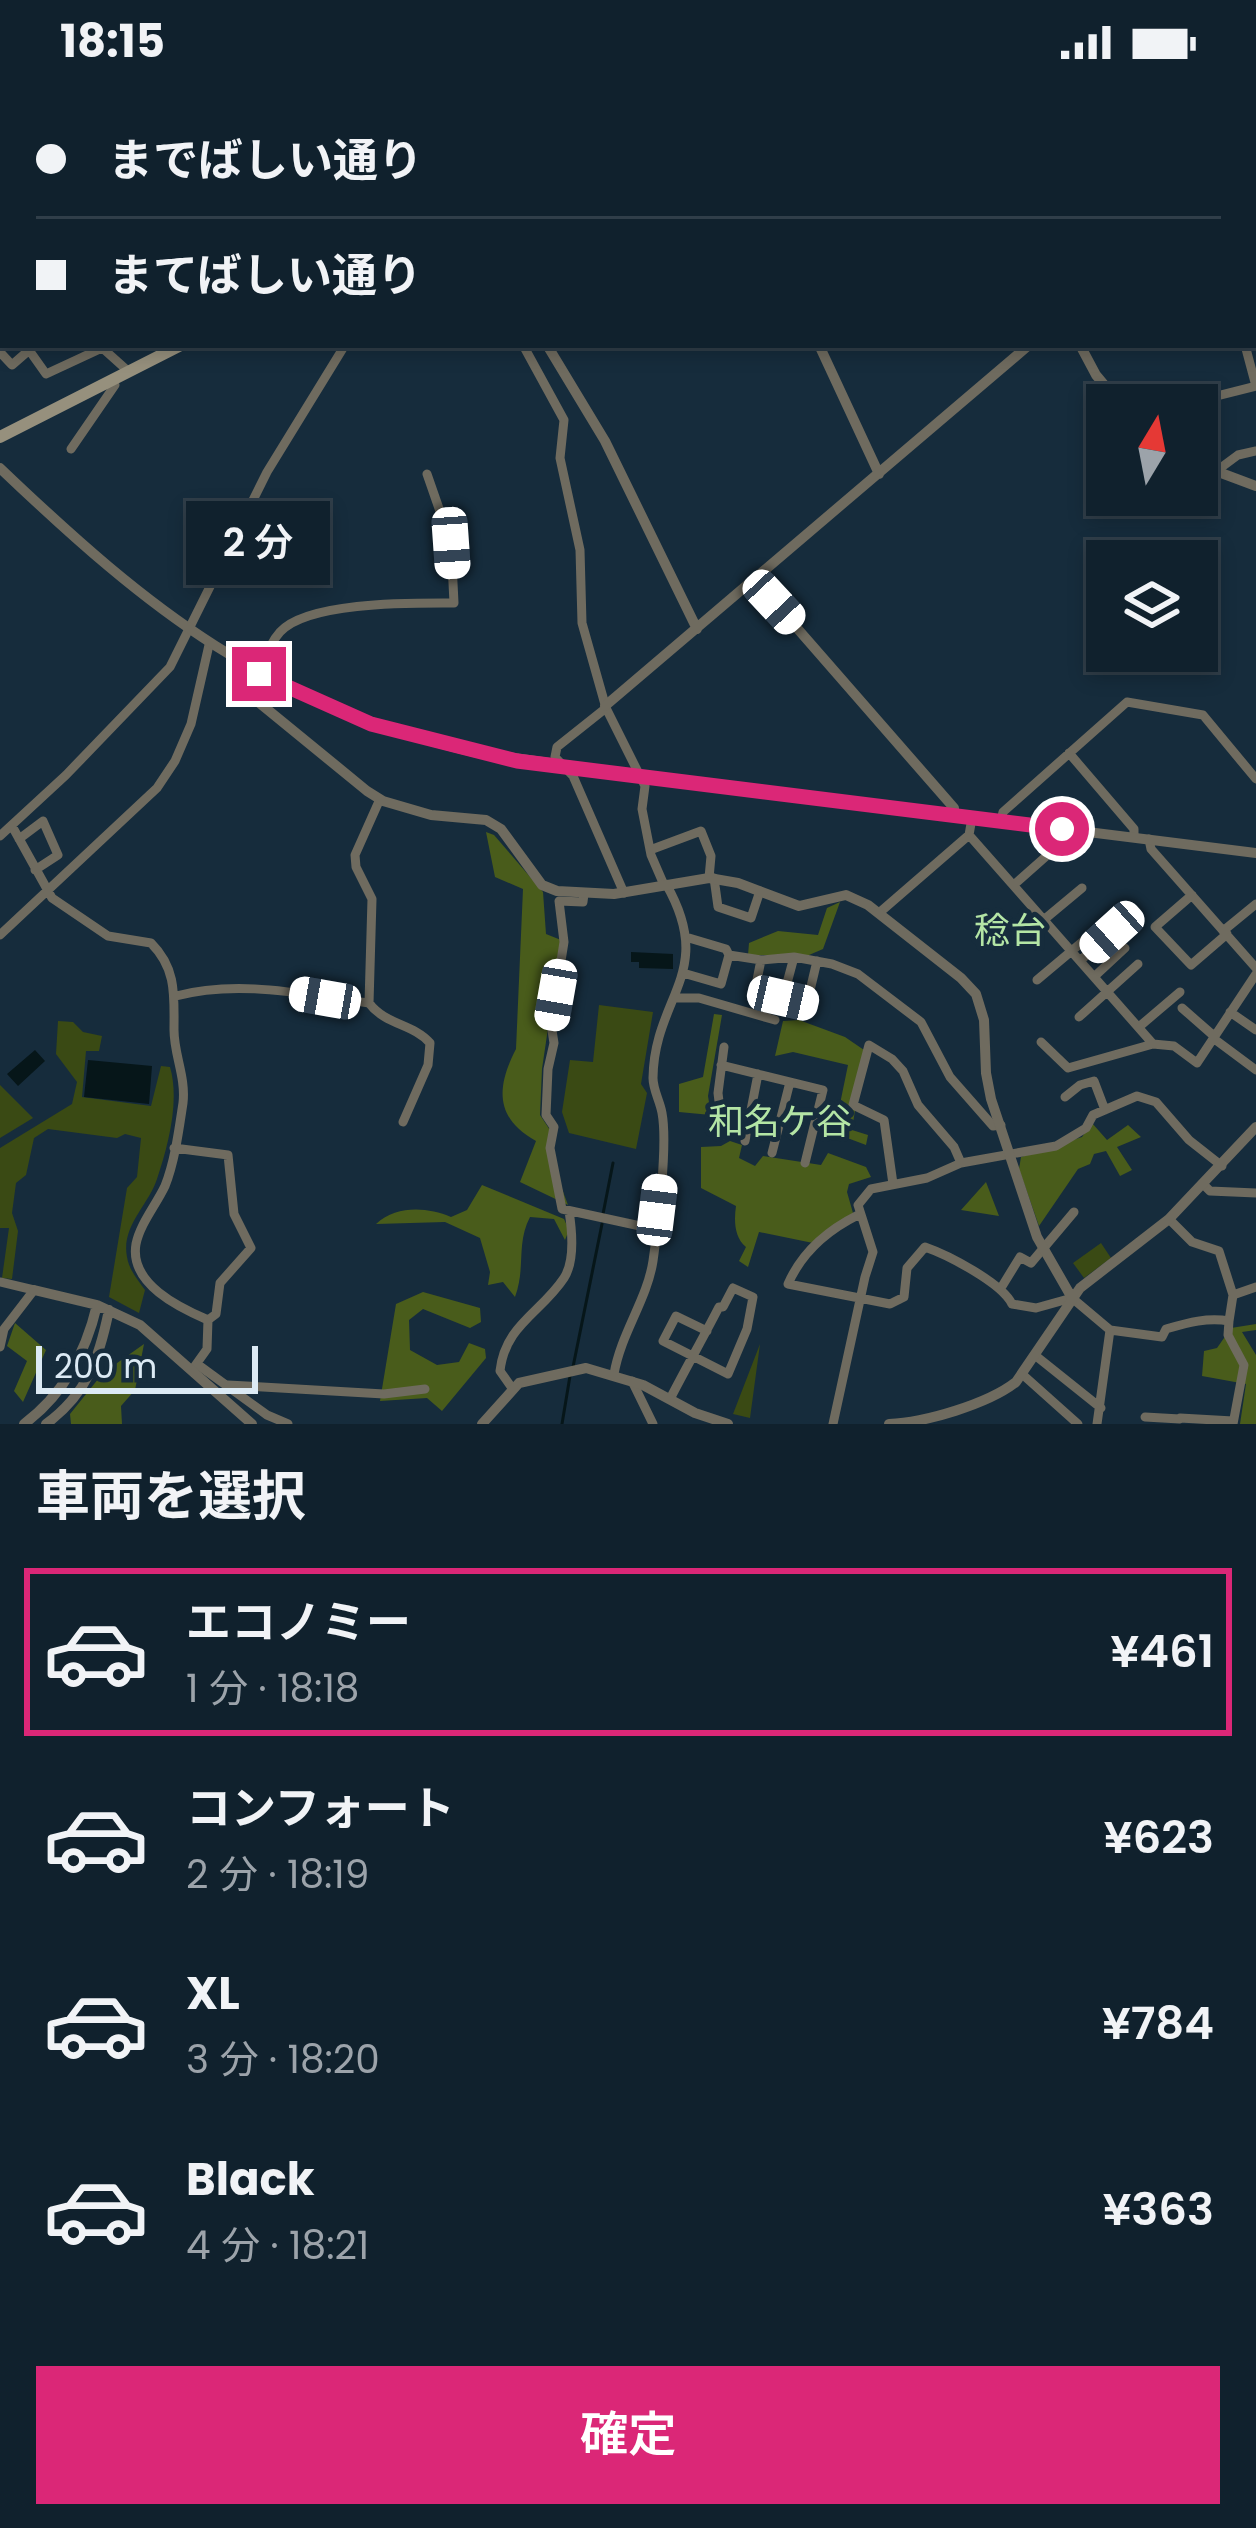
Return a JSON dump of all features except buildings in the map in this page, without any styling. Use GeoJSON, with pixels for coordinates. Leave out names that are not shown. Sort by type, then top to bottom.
{"type":"FeatureCollection","features":[{"type":"Feature","properties":{"kind":"main road"},"geometry":{"type":"LineString","coordinates":[[0,436],[128,371],[154,351]]}},
{"type":"Feature","properties":{"kind":"street"},"geometry":{"type":"LineString","coordinates":[[0,352],[12,365],[31,348]]}},
{"type":"Feature","properties":{"kind":"street"},"geometry":{"type":"LineString","coordinates":[[33,348],[46,374],[96,348]]}},
{"type":"Feature","properties":{"kind":"street"},"geometry":{"type":"LineString","coordinates":[[102,348],[128,371]]}},
{"type":"Feature","properties":{"kind":"street"},"geometry":{"type":"LineString","coordinates":[[0,836],[160,681],[190,632],[267,472],[343,348]]}},
{"type":"Feature","properties":{"kind":"street"},"geometry":{"type":"LineString","coordinates":[[525,348],[564,420],[561,470],[580,550],[582,623],[605,707],[645,786],[642,809],[650,850],[689,938],[652,1082],[662,1120],[650,1274],[626,1329],[614,1374]]}},
{"type":"Feature","properties":{"kind":"street"},"geometry":{"type":"LineString","coordinates":[[549,348],[605,441],[697,629]]}},
{"type":"Feature","properties":{"kind":"street"},"geometry":{"type":"LineString","coordinates":[[820,348],[879,474]]}},
{"type":"Feature","properties":{"kind":"street"},"geometry":{"type":"LineString","coordinates":[[624,893],[573,776],[555,757],[557,747],[1026,348]]}},
{"type":"Feature","properties":{"kind":"street"},"geometry":{"type":"LineString","coordinates":[[1082,348],[1103,384]]}},
{"type":"Feature","properties":{"kind":"street"},"geometry":{"type":"LineString","coordinates":[[1218,396],[1256,386],[1250,351]]}},
{"type":"Feature","properties":{"kind":"street"},"geometry":{"type":"LineString","coordinates":[[71,449],[115,385],[112,379]]}},
{"type":"Feature","properties":{"kind":"street"},"geometry":{"type":"LineString","coordinates":[[1218,469],[1238,455],[1256,451]]}},
{"type":"Feature","properties":{"kind":"street"},"geometry":{"type":"LineString","coordinates":[[0,468],[129,585],[190,632],[254,672],[371,724],[472,752],[1256,853]]}},
{"type":"Feature","properties":{"kind":"street"},"geometry":{"type":"LineString","coordinates":[[1218,473],[1256,486]]}},
{"type":"Feature","properties":{"kind":"street"},"geometry":{"type":"LineString","coordinates":[[427,474],[451,543],[454,603],[406,600],[294,621],[254,672],[246,686],[251,696],[380,799],[430,815],[486,820],[500,829],[542,885],[584,894],[624,893],[711,878],[799,906],[853,896],[961,977],[976,994],[984,1021],[988,1087],[1043,1250],[1072,1298],[1110,1330],[1162,1337],[1166,1329],[1207,1319],[1228,1322]]}},
{"type":"Feature","properties":{"kind":"street"},"geometry":{"type":"LineString","coordinates":[[754,580],[953,808],[953,815]]}},
{"type":"Feature","properties":{"kind":"street"},"geometry":{"type":"LineString","coordinates":[[0,935],[132,814],[169,771],[191,724],[209,645]]}},
{"type":"Feature","properties":{"kind":"street"},"geometry":{"type":"LineString","coordinates":[[1001,821],[1004,812],[1127,702],[1203,716],[1256,778]]}},
{"type":"Feature","properties":{"kind":"street"},"geometry":{"type":"LineString","coordinates":[[1069,753],[1134,829],[1134,837]]}},
{"type":"Feature","properties":{"kind":"street"},"geometry":{"type":"LineString","coordinates":[[380,799],[355,855],[372,899],[370,1003],[379,1016],[418,1032],[430,1043],[428,1065],[410,1097],[403,1122]]}},
{"type":"Feature","properties":{"kind":"street"},"geometry":{"type":"LineString","coordinates":[[879,914],[969,835],[972,818]]}},
{"type":"Feature","properties":{"kind":"street"},"geometry":{"type":"LineString","coordinates":[[19,839],[43,821],[58,855],[35,869]]}},
{"type":"Feature","properties":{"kind":"street"},"geometry":{"type":"LineString","coordinates":[[12,826],[47,893],[108,936],[151,943],[166,965],[176,996],[175,1049],[184,1085],[168,1177],[138,1237],[136,1253],[153,1288],[208,1321]]}},
{"type":"Feature","properties":{"kind":"street"},"geometry":{"type":"LineString","coordinates":[[1016,883],[1060,844],[1062,829]]}},
{"type":"Feature","properties":{"kind":"street"},"geometry":{"type":"LineString","coordinates":[[650,850],[700,831],[711,856],[718,907],[751,918],[760,891]]}},
{"type":"Feature","properties":{"kind":"street"},"geometry":{"type":"LineString","coordinates":[[969,835],[1153,1044]]}},
{"type":"Feature","properties":{"kind":"street"},"geometry":{"type":"LineString","coordinates":[[1041,1042],[1068,1068],[1153,1044],[1174,1046],[1196,1063],[1230,1012],[1252,990],[1256,970],[1151,849],[1149,839]]}},
{"type":"Feature","properties":{"kind":"street"},"geometry":{"type":"LineString","coordinates":[[1046,918],[1082,888]]}},
{"type":"Feature","properties":{"kind":"street"},"geometry":{"type":"LineString","coordinates":[[584,894],[583,902],[559,901],[558,915],[564,942],[546,1115],[554,1127],[550,1148],[562,1209],[655,1229]]}},
{"type":"Feature","properties":{"kind":"street"},"geometry":{"type":"LineString","coordinates":[[1192,895],[1155,927],[1192,965],[1256,904]]}},
{"type":"Feature","properties":{"kind":"street"},"geometry":{"type":"LineString","coordinates":[[1078,955],[1112,917]]}},
{"type":"Feature","properties":{"kind":"street"},"geometry":{"type":"LineString","coordinates":[[1037,980],[1112,932]]}},
{"type":"Feature","properties":{"kind":"street"},"geometry":{"type":"LineString","coordinates":[[683,973],[721,984],[729,955],[726,949],[689,938]]}},
{"type":"Feature","properties":{"kind":"street"},"geometry":{"type":"LineString","coordinates":[[1096,975],[1126,948]]}},
{"type":"Feature","properties":{"kind":"street"},"geometry":{"type":"LineString","coordinates":[[729,955],[761,960],[794,957],[858,974],[913,1015],[950,1077],[993,1126],[1001,1125]]}},
{"type":"Feature","properties":{"kind":"street"},"geometry":{"type":"LineString","coordinates":[[794,957],[783,998],[807,1004],[818,961]]}},
{"type":"Feature","properties":{"kind":"street"},"geometry":{"type":"LineString","coordinates":[[753,1000],[761,960]]}},
{"type":"Feature","properties":{"kind":"street"},"geometry":{"type":"LineString","coordinates":[[1079,1018],[1138,964]]}},
{"type":"Feature","properties":{"kind":"street"},"geometry":{"type":"LineString","coordinates":[[176,996],[232,988],[370,1003]]}},
{"type":"Feature","properties":{"kind":"street"},"geometry":{"type":"LineString","coordinates":[[1139,1026],[1180,992]]}},
{"type":"Feature","properties":{"kind":"street"},"geometry":{"type":"LineString","coordinates":[[676,998],[698,998],[775,1020]]}},
{"type":"Feature","properties":{"kind":"street"},"geometry":{"type":"LineString","coordinates":[[1182,1008],[1256,1070]]}},
{"type":"Feature","properties":{"kind":"street"},"geometry":{"type":"LineString","coordinates":[[1230,1012],[1256,1030]]}},
{"type":"Feature","properties":{"kind":"street"},"geometry":{"type":"LineString","coordinates":[[893,1184],[884,1120],[853,1105],[869,1045],[892,1058],[903,1072],[918,1105],[961,1163]]}},
{"type":"Feature","properties":{"kind":"street"},"geometry":{"type":"LineString","coordinates":[[723,1136],[718,1093],[724,1047]]}},
{"type":"Feature","properties":{"kind":"street"},"geometry":{"type":"LineString","coordinates":[[721,1065],[823,1090],[805,1162]]}},
{"type":"Feature","properties":{"kind":"street"},"geometry":{"type":"LineString","coordinates":[[745,1142],[758,1074]]}},
{"type":"Feature","properties":{"kind":"street"},"geometry":{"type":"LineString","coordinates":[[1065,1097],[1094,1081],[1105,1110]]}},
{"type":"Feature","properties":{"kind":"street"},"geometry":{"type":"LineString","coordinates":[[772,1154],[790,1082]]}},
{"type":"Feature","properties":{"kind":"street"},"geometry":{"type":"LineString","coordinates":[[833,1424],[873,1252],[858,1215],[863,1196],[878,1185],[926,1178],[961,1163],[1056,1146],[1086,1128],[1093,1115],[1137,1096],[1148,1096],[1189,1140],[1222,1166]]}},
{"type":"Feature","properties":{"kind":"street"},"geometry":{"type":"LineString","coordinates":[[858,1215],[818,1241],[788,1284],[862,1296],[887,1305],[904,1297],[907,1268],[925,1247],[956,1258],[986,1283],[1000,1288],[1012,1304],[1027,1308],[1060,1304],[1169,1219],[1256,1127]]}},
{"type":"Feature","properties":{"kind":"street"},"geometry":{"type":"LineString","coordinates":[[174,1148],[227,1155],[234,1214],[251,1248],[220,1283],[216,1314],[208,1321]]}},
{"type":"Feature","properties":{"kind":"street"},"geometry":{"type":"LineString","coordinates":[[1204,1185],[1210,1191],[1256,1193]]}},
{"type":"Feature","properties":{"kind":"street"},"geometry":{"type":"LineString","coordinates":[[512,1388],[500,1371],[502,1352],[520,1321],[566,1274],[572,1229],[569,1211]]}},
{"type":"Feature","properties":{"kind":"street"},"geometry":{"type":"LineString","coordinates":[[1000,1288],[1020,1257],[1030,1263],[1074,1212]]}},
{"type":"Feature","properties":{"kind":"street"},"geometry":{"type":"LineString","coordinates":[[1145,1417],[1233,1422],[1244,1365],[1228,1335],[1233,1295],[1220,1251],[1192,1242],[1169,1219]]}},
{"type":"Feature","properties":{"kind":"street"},"geometry":{"type":"LineString","coordinates":[[0,1282],[103,1308],[140,1325],[195,1367],[252,1424]]}},
{"type":"Feature","properties":{"kind":"street"},"geometry":{"type":"LineString","coordinates":[[1233,1295],[1256,1287]]}},
{"type":"Feature","properties":{"kind":"street"},"geometry":{"type":"LineString","coordinates":[[670,1399],[693,1356],[707,1331],[719,1307],[734,1288],[753,1298],[728,1373],[693,1356],[663,1341],[676,1316],[707,1331]]}},
{"type":"Feature","properties":{"kind":"street"},"geometry":{"type":"LineString","coordinates":[[0,1347],[4,1329],[34,1290]]}},
{"type":"Feature","properties":{"kind":"street"},"geometry":{"type":"LineString","coordinates":[[889,1424],[927,1421],[1004,1391],[1036,1355],[1072,1298]]}},
{"type":"Feature","properties":{"kind":"street"},"geometry":{"type":"LineString","coordinates":[[723,1307],[749,1319]]}},
{"type":"Feature","properties":{"kind":"street"},"geometry":{"type":"LineString","coordinates":[[24,1424],[77,1364],[103,1308]]}},
{"type":"Feature","properties":{"kind":"street"},"geometry":{"type":"LineString","coordinates":[[46,1424],[70,1405],[87,1382],[99,1353],[103,1308]]}},
{"type":"Feature","properties":{"kind":"street"},"geometry":{"type":"LineString","coordinates":[[195,1367],[209,1341],[208,1321]]}},
{"type":"Feature","properties":{"kind":"street"},"geometry":{"type":"LineString","coordinates":[[1097,1424],[1110,1330]]}},
{"type":"Feature","properties":{"kind":"street"},"geometry":{"type":"LineString","coordinates":[[1036,1355],[1101,1408]]}},
{"type":"Feature","properties":{"kind":"street"},"geometry":{"type":"LineString","coordinates":[[195,1367],[229,1385],[266,1415],[288,1424]]}},
{"type":"Feature","properties":{"kind":"street"},"geometry":{"type":"LineString","coordinates":[[482,1424],[512,1388],[576,1368],[614,1374],[728,1424]]}},
{"type":"Feature","properties":{"kind":"street"},"geometry":{"type":"LineString","coordinates":[[1022,1374],[1078,1424]]}},
{"type":"Feature","properties":{"kind":"street"},"geometry":{"type":"LineString","coordinates":[[632,1381],[653,1424]]}},
{"type":"Feature","properties":{"kind":"street"},"geometry":{"type":"LineString","coordinates":[[229,1385],[384,1394],[424,1389]]}},
{"type":"Feature","properties":{"kind":"green space"},"geometry":{"type":"Polygon","coordinates":[[[486,832],[494,835],[543,892],[546,934],[561,940],[540,1115],[552,1133],[547,1149],[568,1205],[520,1182],[536,1141],[506,1112],[503,1089],[516,1049],[523,889],[495,877],[486,832]]]}},
{"type":"Feature","properties":{"kind":"green space"},"geometry":{"type":"Polygon","coordinates":[[[840,902],[823,949],[809,955],[748,955],[749,943],[778,931],[818,935],[827,908],[840,902]]]}},
{"type":"Feature","properties":{"kind":"green space"},"geometry":{"type":"Polygon","coordinates":[[[599,1005],[653,1012],[641,1084],[647,1093],[636,1149],[569,1133],[562,1112],[570,1060],[593,1062],[599,1005]]]}},
{"type":"Feature","properties":{"kind":"green space"},"geometry":{"type":"Polygon","coordinates":[[[714,1014],[722,1015],[708,1096],[711,1115],[679,1112],[679,1084],[703,1077],[714,1014]]]}},
{"type":"Feature","properties":{"kind":"green space"},"geometry":{"type":"Polygon","coordinates":[[[799,1020],[845,1037],[864,1050],[852,1130],[868,1135],[866,1145],[834,1133],[848,1065],[793,1052],[775,1056],[783,1021],[799,1020]]]}},
{"type":"Feature","properties":{"kind":"green space"},"geometry":{"type":"Polygon","coordinates":[[[58,1021],[73,1022],[83,1032],[102,1036],[99,1051],[86,1051],[82,1097],[151,1106],[161,1066],[170,1067],[173,1109],[165,1152],[126,1246],[130,1266],[145,1290],[139,1313],[109,1297],[127,1188],[137,1177],[141,1138],[48,1129],[34,1138],[26,1175],[16,1183],[12,1213],[18,1231],[12,1279],[2,1278],[9,1228],[0,1228],[0,1148],[72,1104],[77,1082],[56,1054],[58,1021]]]}},
{"type":"Feature","properties":{"kind":"green space"},"geometry":{"type":"Polygon","coordinates":[[[0,1085],[33,1118],[0,1138],[0,1085]]]}},
{"type":"Feature","properties":{"kind":"green space"},"geometry":{"type":"Polygon","coordinates":[[[1092,1123],[1107,1140],[1128,1125],[1141,1137],[1117,1147],[1132,1170],[1120,1176],[1106,1151],[1094,1154],[1090,1164],[1078,1169],[1039,1226],[1019,1169],[1021,1157],[1082,1137],[1092,1123]]]}},
{"type":"Feature","properties":{"kind":"green space"},"geometry":{"type":"Polygon","coordinates":[[[730,1141],[742,1145],[739,1158],[755,1166],[763,1156],[821,1165],[828,1153],[866,1167],[871,1177],[849,1184],[853,1213],[813,1243],[759,1232],[748,1267],[739,1261],[746,1247],[737,1233],[736,1206],[701,1188],[701,1147],[730,1141]]]}},
{"type":"Feature","properties":{"kind":"green space"},"geometry":{"type":"Polygon","coordinates":[[[986,1182],[999,1216],[961,1210],[986,1182]]]}},
{"type":"Feature","properties":{"kind":"green space"},"geometry":{"type":"Polygon","coordinates":[[[482,1185],[564,1219],[569,1230],[565,1240],[554,1219],[530,1217],[515,1297],[503,1282],[488,1285],[490,1272],[480,1238],[445,1222],[376,1224],[393,1213],[412,1210],[451,1217],[467,1210],[482,1185]]]}},
{"type":"Feature","properties":{"kind":"green space"},"geometry":{"type":"Polygon","coordinates":[[[1101,1243],[1111,1258],[1084,1278],[1073,1263],[1101,1243]]]}},
{"type":"Feature","properties":{"kind":"green space"},"geometry":{"type":"Polygon","coordinates":[[[423,1292],[480,1308],[481,1322],[470,1328],[423,1309],[409,1320],[410,1350],[437,1365],[459,1362],[469,1343],[485,1349],[486,1358],[442,1411],[427,1398],[380,1401],[396,1304],[423,1292]]]}},
{"type":"Feature","properties":{"kind":"green space"},"geometry":{"type":"Polygon","coordinates":[[[15,1323],[46,1350],[23,1402],[14,1391],[27,1361],[7,1346],[15,1323]]]}},
{"type":"Feature","properties":{"kind":"green space"},"geometry":{"type":"Polygon","coordinates":[[[1256,1324],[1256,1330],[1242,1332],[1256,1355],[1256,1424],[1240,1424],[1246,1384],[1202,1376],[1204,1351],[1217,1348],[1231,1328],[1256,1324]]]}},
{"type":"Feature","properties":{"kind":"green space"},"geometry":{"type":"Polygon","coordinates":[[[144,1344],[135,1390],[121,1406],[122,1424],[71,1424],[70,1414],[103,1373],[144,1344]]]}},
{"type":"Feature","properties":{"kind":"green space"},"geometry":{"type":"Polygon","coordinates":[[[760,1344],[750,1418],[733,1414],[760,1344]]]}},
{"type":"Feature","properties":{"kind":"shaded area"},"geometry":{"type":"Polygon","coordinates":[[[631,952],[673,954],[673,969],[639,968],[639,962],[631,962],[631,952]]]}},
{"type":"Feature","properties":{"kind":"shaded area"},"geometry":{"type":"Polygon","coordinates":[[[35,1050],[45,1061],[18,1086],[7,1074],[35,1050]]]}},
{"type":"Feature","properties":{"kind":"shaded area"},"geometry":{"type":"Polygon","coordinates":[[[88,1060],[152,1066],[149,1104],[84,1097],[88,1060]]]}},
{"type":"Feature","properties":{"kind":"waterway"},"geometry":{"type":"LineString","coordinates":[[603,1214],[613,1163]]}},
{"type":"Feature","properties":{"kind":"waterway"},"geometry":{"type":"LineString","coordinates":[[573,1367],[602,1224]]}},
{"type":"Feature","properties":{"kind":"waterway"},"geometry":{"type":"LineString","coordinates":[[562,1424],[570,1376]]}},
{"type":"Feature","properties":{"kind":"district","name":"稔台"},"geometry":{"type":"Point","coordinates":[1010,930]}},
{"type":"Feature","properties":{"kind":"district","name":"和名ケ谷"},"geometry":{"type":"Point","coordinates":[780,1121]}},
{"type":"Feature","properties":{"kind":"route"},"geometry":{"type":"LineString","coordinates":[[259,674],[371,724],[517,761],[1062,829]]}}]}
